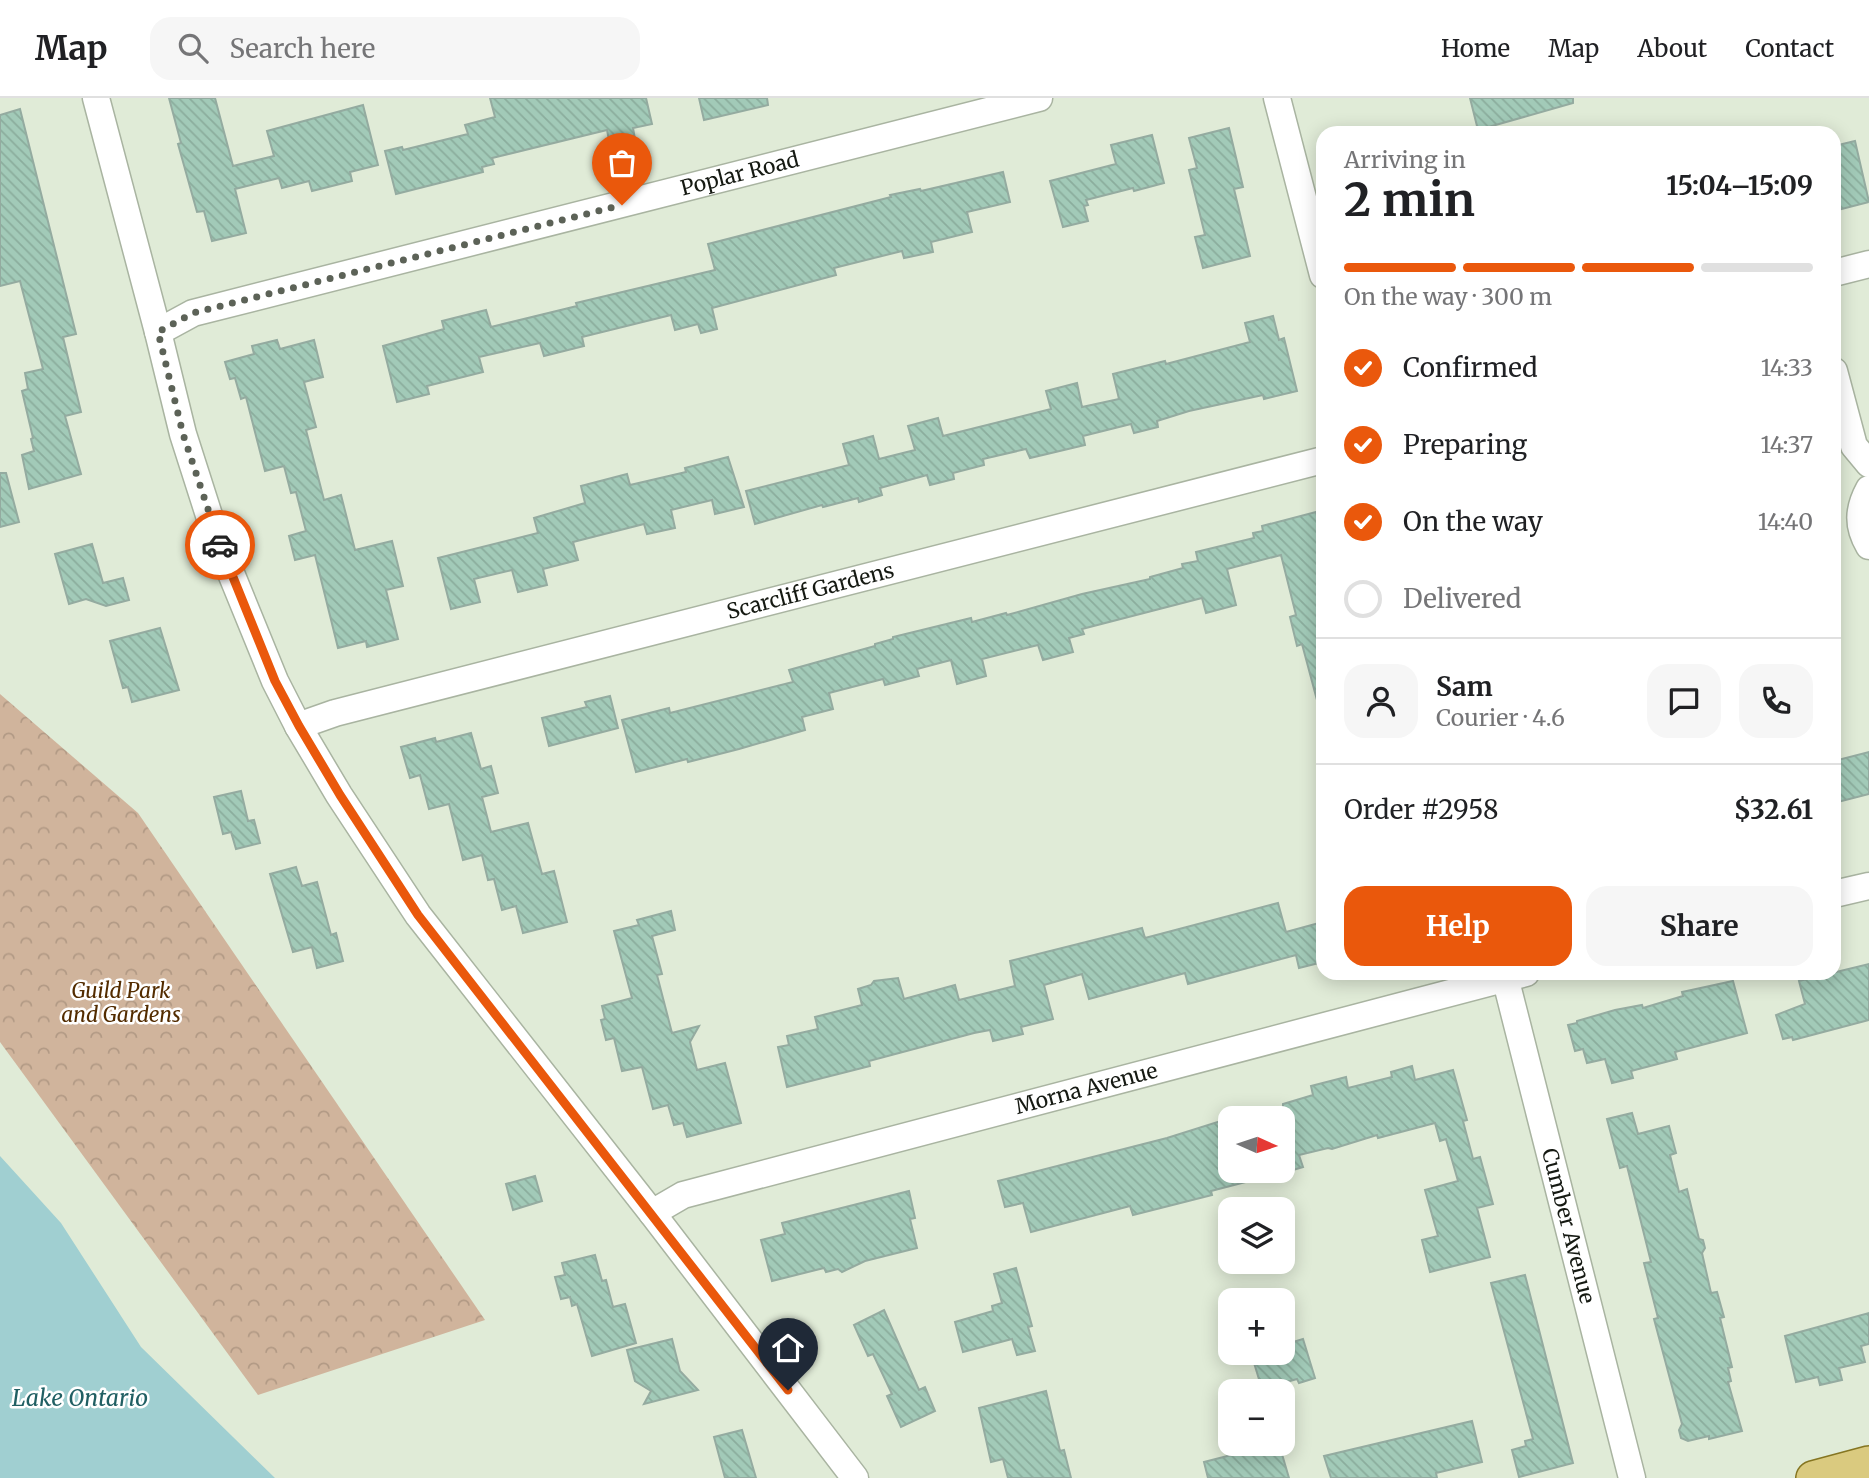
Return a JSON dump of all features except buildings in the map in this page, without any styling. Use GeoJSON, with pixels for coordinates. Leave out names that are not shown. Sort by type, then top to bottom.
{"type":"FeatureCollection","features":[{"type":"Feature","properties":{"kind":"main road"},"geometry":{"type":"LineString","coordinates":[[1813,1478],[1869,1463]]}},
{"type":"Feature","properties":{"kind":"street"},"geometry":{"type":"LineString","coordinates":[[96,98],[183,434],[215,534],[275,681],[299,726],[418,915],[652,1213],[855,1478]]}},
{"type":"Feature","properties":{"kind":"street","name":"Poplar Road"},"geometry":{"type":"LineString","coordinates":[[158,332],[193,313],[1039,98]]}},
{"type":"Feature","properties":{"kind":"street"},"geometry":{"type":"LineString","coordinates":[[1277,98],[1316,248]]}},
{"type":"Feature","properties":{"kind":"street"},"geometry":{"type":"LineString","coordinates":[[1841,271],[1869,264]]}},
{"type":"Feature","properties":{"kind":"street"},"geometry":{"type":"LineString","coordinates":[[1841,397],[1854,446],[1869,464]]}},
{"type":"Feature","properties":{"kind":"street","name":"Scarcliff Gardens"},"geometry":{"type":"LineString","coordinates":[[299,726],[335,713],[1316,462]]}},
{"type":"Feature","properties":{"kind":"street"},"geometry":{"type":"LineString","coordinates":[[1869,489],[1861,503],[1859,519],[1862,534],[1869,545]]}},
{"type":"Feature","properties":{"kind":"street"},"geometry":{"type":"LineString","coordinates":[[1841,892],[1869,886]]}},
{"type":"Feature","properties":{"kind":"street","name":"Morna Avenue"},"geometry":{"type":"LineString","coordinates":[[652,1213],[683,1195],[1493,980]]}},
{"type":"Feature","properties":{"kind":"street","name":"Cumber Avenue"},"geometry":{"type":"LineString","coordinates":[[1513,980],[1632,1478]]}},
{"type":"Feature","properties":{"kind":"green space","name":"Guild Park and Gardens"},"geometry":{"type":"Polygon","coordinates":[[[0,694],[138,813],[485,1320],[258,1395],[0,1042],[0,694]]]}},
{"type":"Feature","properties":{"kind":"water","name":"Lake Ontario"},"geometry":{"type":"Polygon","coordinates":[[[0,1156],[61,1223],[141,1347],[275,1478],[0,1478],[0,1156]]]}},
{"type":"Feature","properties":{"kind":"way so far"},"geometry":{"type":"LineString","coordinates":[[220,545],[183,434],[158,332],[193,313],[622,205]]}},
{"type":"Feature","properties":{"kind":"route"},"geometry":{"type":"LineString","coordinates":[[220,545],[275,681],[299,726],[418,915],[788,1390]]}}]}
